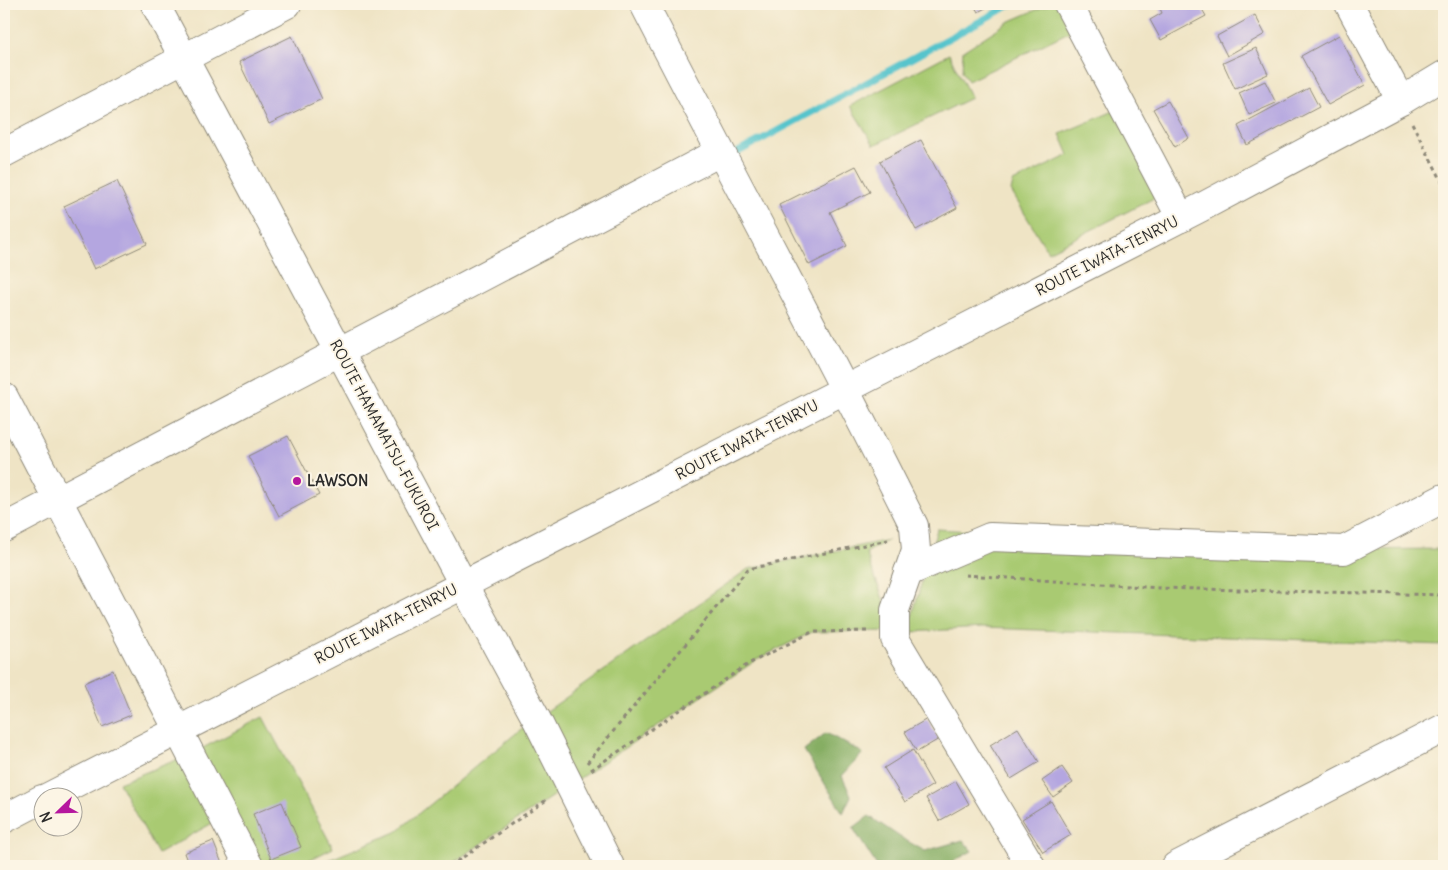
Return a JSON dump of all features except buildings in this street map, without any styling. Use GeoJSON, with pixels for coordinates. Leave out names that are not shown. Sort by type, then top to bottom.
{"type":"FeatureCollection","features":[{"type":"Feature","properties":{"kind":"street","name":"ROUTE HAMAMATSU-FUKUROI"},"geometry":{"type":"LineString","coordinates":[[155,4],[537,720],[610,866]]}},
{"type":"Feature","properties":{"kind":"street"},"geometry":{"type":"LineString","coordinates":[[4,153],[287,4]]}},
{"type":"Feature","properties":{"kind":"street"},"geometry":{"type":"LineString","coordinates":[[644,4],[846,389],[914,526],[916,550],[895,610],[895,639],[1031,866]]}},
{"type":"Feature","properties":{"kind":"street"},"geometry":{"type":"LineString","coordinates":[[1068,4],[1181,218]]}},
{"type":"Feature","properties":{"kind":"street"},"geometry":{"type":"LineString","coordinates":[[1349,4],[1401,101]]}},
{"type":"Feature","properties":{"kind":"street","name":"ROUTE IWATA-TENRYU"},"geometry":{"type":"LineString","coordinates":[[64,788],[1181,218],[1401,101],[1444,75]]}},
{"type":"Feature","properties":{"kind":"street"},"geometry":{"type":"LineString","coordinates":[[4,528],[720,152]]}},
{"type":"Feature","properties":{"kind":"street"},"geometry":{"type":"LineString","coordinates":[[4,397],[249,866]]}},
{"type":"Feature","properties":{"kind":"street"},"geometry":{"type":"LineString","coordinates":[[908,572],[990,537],[1344,550],[1444,498]]}},
{"type":"Feature","properties":{"kind":"street"},"geometry":{"type":"LineString","coordinates":[[1176,866],[1444,728]]}},
{"type":"Feature","properties":{"kind":"street","name":"ROUTE IWATA-TENRYU"},"geometry":{"type":"LineString","coordinates":[[4,819],[32,804]]}},
{"type":"Feature","properties":{"kind":"path"},"geometry":{"type":"LineString","coordinates":[[1401,101],[1444,185]]}},
{"type":"Feature","properties":{"kind":"path"},"geometry":{"type":"LineString","coordinates":[[569,785],[748,569],[888,540]]}},
{"type":"Feature","properties":{"kind":"path"},"geometry":{"type":"LineString","coordinates":[[957,575],[1160,588],[1444,595]]}},
{"type":"Feature","properties":{"kind":"path"},"geometry":{"type":"LineString","coordinates":[[450,866],[750,663],[812,632],[895,631]]}},
{"type":"Feature","properties":{"kind":"green space"},"geometry":{"type":"Polygon","coordinates":[[[1050,4],[1059,4],[1073,30],[968,81],[962,72],[963,51],[1008,22],[1050,4]]]}},
{"type":"Feature","properties":{"kind":"green space"},"geometry":{"type":"Polygon","coordinates":[[[949,54],[971,98],[874,145],[850,106],[949,54]]]}},
{"type":"Feature","properties":{"kind":"green space"},"geometry":{"type":"Polygon","coordinates":[[[1114,111],[1160,195],[1048,252],[1011,191],[1013,182],[1069,155],[1060,134],[1114,111]]]}},
{"type":"Feature","properties":{"kind":"green space"},"geometry":{"type":"Polygon","coordinates":[[[937,529],[1322,550],[1444,549],[1444,645],[983,628],[910,632],[910,623],[937,529]]]}},
{"type":"Feature","properties":{"kind":"green space"},"geometry":{"type":"Polygon","coordinates":[[[888,540],[866,553],[895,631],[812,632],[758,659],[448,866],[314,866],[396,832],[520,730],[748,569],[888,540]]]}},
{"type":"Feature","properties":{"kind":"green space"},"geometry":{"type":"Polygon","coordinates":[[[263,717],[333,848],[297,866],[249,866],[223,817],[158,854],[119,783],[191,754],[263,717]]]}},
{"type":"Feature","properties":{"kind":"green space"},"geometry":{"type":"Polygon","coordinates":[[[826,733],[863,753],[842,776],[851,796],[843,813],[804,750],[826,733]]]}},
{"type":"Feature","properties":{"kind":"green space"},"geometry":{"type":"Polygon","coordinates":[[[869,816],[925,851],[963,840],[972,851],[945,866],[877,866],[853,828],[869,816]]]}},
{"type":"Feature","properties":{"kind":"waterway"},"geometry":{"type":"LineString","coordinates":[[729,157],[1012,4]]}},
{"type":"Feature","properties":{"kind":"place","name":"LAWSON"},"geometry":{"type":"Point","coordinates":[297,481]}}]}
